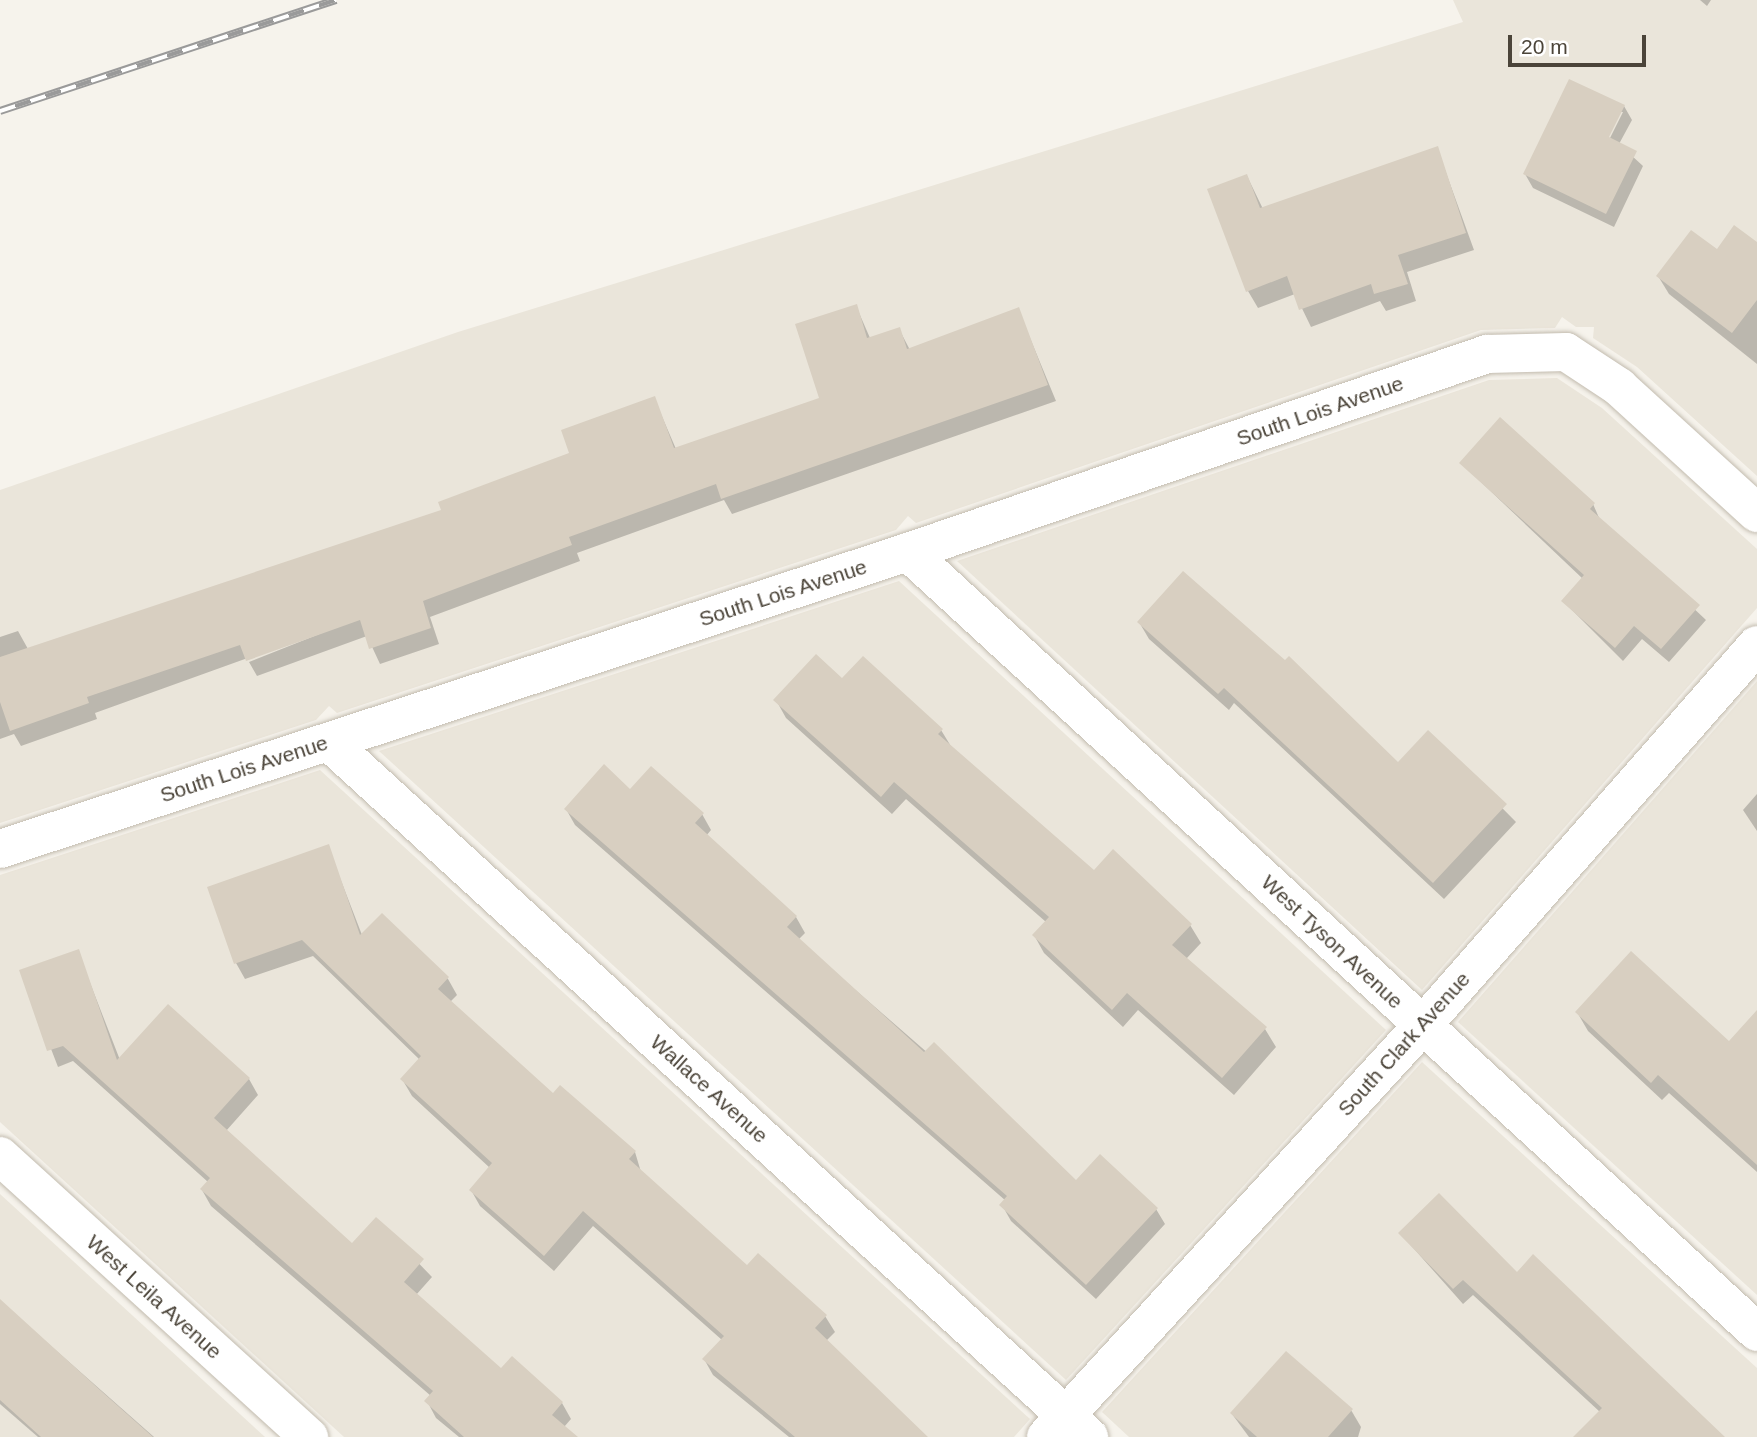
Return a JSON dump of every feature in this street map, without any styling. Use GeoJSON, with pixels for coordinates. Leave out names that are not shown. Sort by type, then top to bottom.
{"type":"FeatureCollection","features":[{"type":"Feature","properties":{"kind":"street","name":"South Lois Avenue"},"geometry":{"type":"LineString","coordinates":[[0,849],[908,552],[1487,354],[1566,352],[1619,387],[1757,513]]}},
{"type":"Feature","properties":{"kind":"street","name":"West Tyson Avenue"},"geometry":{"type":"LineString","coordinates":[[908,552],[1757,1332]]}},
{"type":"Feature","properties":{"kind":"street","name":"South Clark Avenue"},"geometry":{"type":"LineString","coordinates":[[1067,1430],[1757,645]]}},
{"type":"Feature","properties":{"kind":"street","name":"Wallace Avenue"},"geometry":{"type":"LineString","coordinates":[[329,742],[1067,1430]]}},
{"type":"Feature","properties":{"kind":"street","name":"West Leila Avenue"},"geometry":{"type":"LineString","coordinates":[[0,1156],[309,1437]]}},
{"type":"Feature","properties":{"kind":"shaded area"},"geometry":{"type":"Polygon","coordinates":[[[1453,0],[1757,0],[1757,476],[1637,367],[1593,338],[1594,327],[1576,327],[1562,317],[1555,328],[1481,330],[916,523],[908,516],[896,530],[337,713],[329,706],[316,720],[0,823],[0,490],[458,332],[1463,22],[1453,0]]]}},
{"type":"Feature","properties":{"kind":"shaded area"},"geometry":{"type":"Polygon","coordinates":[[[1557,378],[1602,408],[1757,549],[1757,608],[1422,990],[957,561],[1489,380],[1557,378]]]}},
{"type":"Feature","properties":{"kind":"shaded area"},"geometry":{"type":"Polygon","coordinates":[[[899,581],[1386,1030],[1066,1380],[379,751],[899,581]]]}},
{"type":"Feature","properties":{"kind":"shaded area"},"geometry":{"type":"Polygon","coordinates":[[[1757,681],[1757,1295],[1458,1022],[1757,681]]]}},
{"type":"Feature","properties":{"kind":"shaded area"},"geometry":{"type":"Polygon","coordinates":[[[320,770],[1030,1419],[1014,1437],[344,1437],[0,1122],[0,875],[320,770]]]}},
{"type":"Feature","properties":{"kind":"shaded area"},"geometry":{"type":"Polygon","coordinates":[[[1422,1062],[1757,1368],[1757,1437],[1129,1437],[1102,1412],[1422,1062]]]}},
{"type":"Feature","properties":{"kind":"shaded area"},"geometry":{"type":"Polygon","coordinates":[[[0,1194],[265,1437],[0,1437],[0,1194]]]}},
{"type":"Feature","properties":{"kind":"building"},"geometry":{"type":"Polygon","coordinates":[[[1569,79],[1625,105],[1609,137],[1637,151],[1606,214],[1523,174],[1569,79]]]}},
{"type":"Feature","properties":{"kind":"building"},"geometry":{"type":"Polygon","coordinates":[[[1438,146],[1466,233],[1398,255],[1408,284],[1374,294],[1371,284],[1299,310],[1287,276],[1246,292],[1207,189],[1247,174],[1260,208],[1438,146]]]}},
{"type":"Feature","properties":{"kind":"building"},"geometry":{"type":"Polygon","coordinates":[[[1734,225],[1757,242],[1757,300],[1732,333],[1656,276],[1691,230],[1717,249],[1734,225]]]}},
{"type":"Feature","properties":{"kind":"building"},"geometry":{"type":"Polygon","coordinates":[[[857,304],[867,338],[900,327],[907,349],[1019,307],[1048,385],[721,499],[716,484],[569,537],[572,545],[423,601],[431,628],[369,649],[360,620],[246,661],[240,645],[87,697],[89,703],[10,731],[0,702],[0,657],[441,510],[438,502],[569,453],[561,430],[655,396],[674,448],[819,398],[795,324],[857,304]]]}},
{"type":"Feature","properties":{"kind":"building"},"geometry":{"type":"Polygon","coordinates":[[[1500,417],[1595,503],[1590,509],[1700,605],[1661,649],[1634,626],[1615,648],[1561,601],[1584,575],[1459,463],[1500,417]]]}},
{"type":"Feature","properties":{"kind":"building"},"geometry":{"type":"Polygon","coordinates":[[[1183,571],[1285,660],[1289,656],[1398,762],[1428,730],[1507,804],[1433,883],[1224,688],[1218,694],[1137,622],[1183,571]]]}},
{"type":"Feature","properties":{"kind":"building"},"geometry":{"type":"Polygon","coordinates":[[[816,654],[842,678],[863,656],[943,729],[938,734],[1094,870],[1113,849],[1192,924],[1172,945],[1267,1027],[1222,1078],[1127,993],[1112,1010],[1032,935],[1049,917],[894,782],[881,797],[773,700],[816,654]]]}},
{"type":"Feature","properties":{"kind":"building"},"geometry":{"type":"Polygon","coordinates":[[[604,764],[630,789],[651,766],[704,813],[695,823],[797,916],[787,927],[924,1052],[934,1042],[1076,1180],[1100,1154],[1158,1208],[1086,1285],[999,1205],[1007,1196],[564,809],[604,764]]]}},
{"type":"Feature","properties":{"kind":"building"},"geometry":{"type":"Polygon","coordinates":[[[329,844],[360,935],[382,913],[449,977],[438,989],[553,1093],[560,1085],[636,1151],[629,1159],[747,1265],[758,1253],[827,1315],[815,1328],[928,1437],[795,1437],[702,1359],[724,1336],[583,1211],[544,1256],[469,1190],[492,1163],[400,1079],[421,1056],[302,940],[234,964],[207,887],[329,844]]]}},
{"type":"Feature","properties":{"kind":"building"},"geometry":{"type":"Polygon","coordinates":[[[79,949],[117,1060],[168,1004],[250,1078],[214,1118],[352,1243],[376,1217],[424,1259],[404,1282],[501,1368],[512,1356],[563,1402],[552,1415],[578,1437],[464,1437],[424,1401],[433,1391],[200,1189],[210,1178],[63,1046],[47,1051],[19,970],[79,949]]]}},
{"type":"Feature","properties":{"kind":"building"},"geometry":{"type":"Polygon","coordinates":[[[1631,951],[1729,1041],[1757,1010],[1757,1165],[1658,1075],[1651,1083],[1575,1012],[1631,951]]]}},
{"type":"Feature","properties":{"kind":"building"},"geometry":{"type":"Polygon","coordinates":[[[1439,1193],[1517,1272],[1533,1254],[1725,1437],[1573,1437],[1602,1408],[1463,1280],[1453,1289],[1398,1233],[1439,1193]]]}},
{"type":"Feature","properties":{"kind":"building"},"geometry":{"type":"Polygon","coordinates":[[[0,1299],[153,1437],[41,1437],[0,1400],[0,1299]]]}},
{"type":"Feature","properties":{"kind":"building"},"geometry":{"type":"Polygon","coordinates":[[[1286,1351],[1353,1409],[1328,1437],[1257,1437],[1230,1413],[1286,1351]]]}},
{"type":"Feature","properties":{"kind":"railway"},"geometry":{"type":"LineString","coordinates":[[0,111],[336,0]]}}]}
